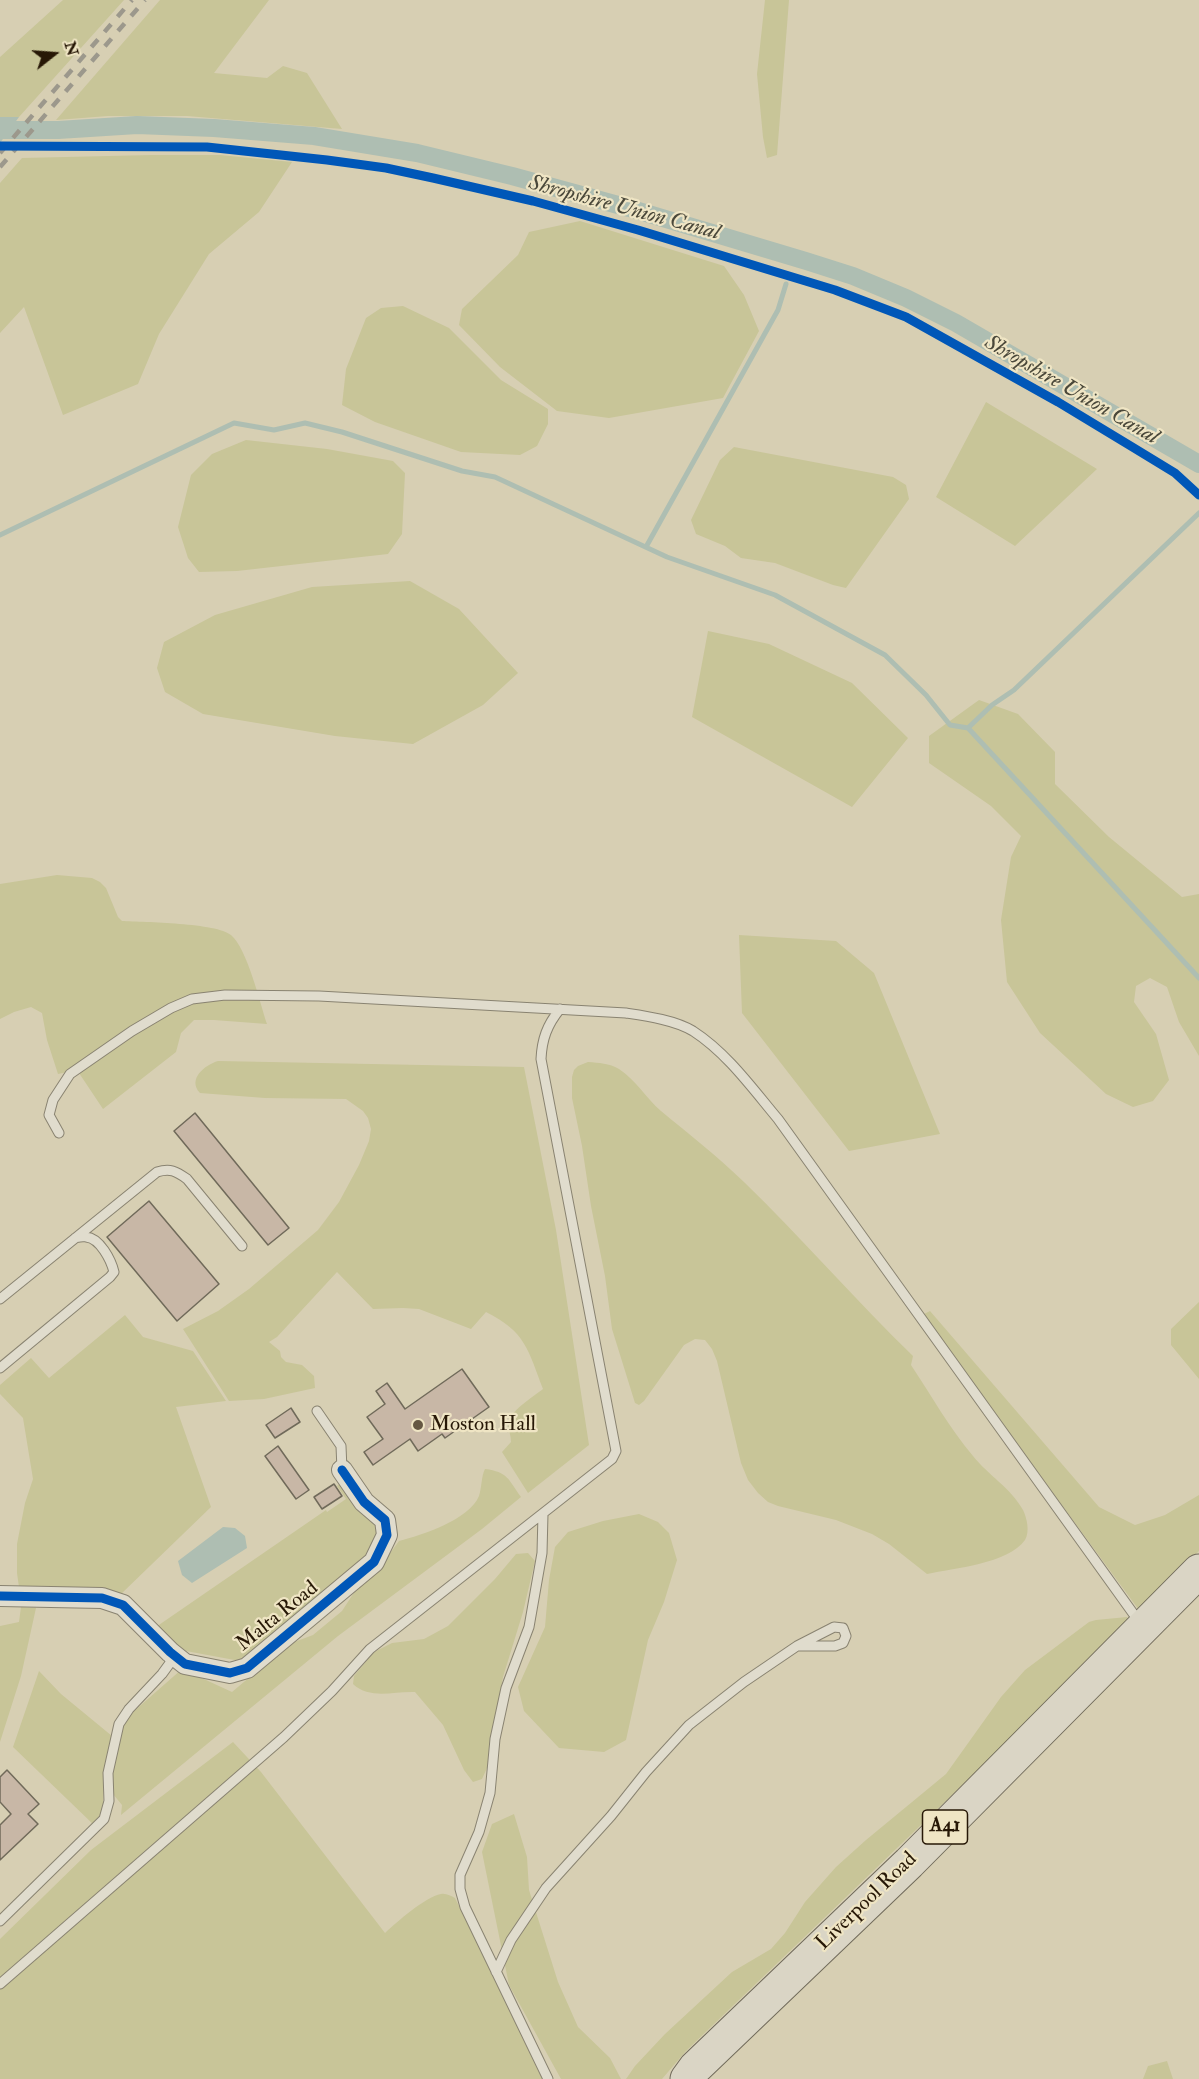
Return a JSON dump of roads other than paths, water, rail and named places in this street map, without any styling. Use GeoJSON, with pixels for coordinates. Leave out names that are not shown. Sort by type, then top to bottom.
{"type":"FeatureCollection","features":[{"type":"Feature","properties":{"kind":"highway","name":"Liverpool Road"},"geometry":{"type":"LineString","coordinates":[[687,2079],[695,2068],[909,1863],[1199,1572]]}},
{"type":"Feature","properties":{"kind":"street","name":"Malta Road"},"geometry":{"type":"LineString","coordinates":[[0,1596],[102,1598],[123,1605],[185,1664],[230,1672],[247,1668],[374,1562],[387,1535],[385,1520],[364,1502],[342,1470]]}},
{"type":"Feature","properties":{"kind":"lane"},"geometry":{"type":"LineString","coordinates":[[58,1133],[49,1115],[53,1100],[70,1074],[132,1031],[171,1008],[192,999],[225,995],[319,996],[626,1013],[657,1018],[692,1030],[726,1058],[778,1119],[1144,1627]]}},
{"type":"Feature","properties":{"kind":"lane"},"geometry":{"type":"LineString","coordinates":[[0,1984],[285,1737],[332,1691],[370,1649],[612,1459],[616,1451],[541,1059],[542,1041],[550,1022],[560,1010]]}},
{"type":"Feature","properties":{"kind":"lane"},"geometry":{"type":"LineString","coordinates":[[0,1299],[157,1172],[165,1169],[175,1171],[187,1179],[242,1246]]}},
{"type":"Feature","properties":{"kind":"lane"},"geometry":{"type":"LineString","coordinates":[[0,1368],[114,1272],[112,1262],[95,1240],[86,1237],[75,1238]]}},
{"type":"Feature","properties":{"kind":"lane"},"geometry":{"type":"LineString","coordinates":[[317,1411],[341,1446],[342,1470]]}},
{"type":"Feature","properties":{"kind":"lane"},"geometry":{"type":"LineString","coordinates":[[543,1514],[542,1553],[529,1627],[506,1688],[495,1739],[490,1793],[479,1832],[460,1875],[460,1889],[465,1906],[495,1972],[548,2079]]}},
{"type":"Feature","properties":{"kind":"lane"},"geometry":{"type":"LineString","coordinates":[[495,1972],[511,1940],[546,1888],[689,1725],[744,1682],[797,1646],[834,1627],[843,1628],[846,1636],[843,1643],[834,1646],[797,1646]]}},
{"type":"Feature","properties":{"kind":"lane"},"geometry":{"type":"LineString","coordinates":[[0,1921],[104,1819],[109,1801],[108,1773],[119,1724],[129,1709],[170,1663],[170,1652]]}},
{"type":"Feature","properties":{"kind":"waterway","name":"Shropshire Union Canal"},"geometry":{"type":"LineString","coordinates":[[0,130],[58,130],[137,125],[314,136],[417,153],[629,208],[853,276],[906,298],[956,323],[1199,464]]}},
{"type":"Feature","properties":{"kind":"waterway"},"geometry":{"type":"LineString","coordinates":[[646,547],[778,310],[786,284]]}},
{"type":"Feature","properties":{"kind":"waterway"},"geometry":{"type":"LineString","coordinates":[[0,535],[234,423],[274,430],[305,423],[342,432],[462,471],[495,477],[667,557],[775,595],[885,655],[926,695],[950,725],[968,728],[1199,978]]}},
{"type":"Feature","properties":{"kind":"waterway"},"geometry":{"type":"LineString","coordinates":[[968,728],[992,705],[1014,690],[1199,513]]}},
{"type":"Feature","properties":{"kind":"railway"},"geometry":{"type":"LineString","coordinates":[[0,153],[132,0]]}},
{"type":"Feature","properties":{"kind":"railway"},"geometry":{"type":"LineString","coordinates":[[0,167],[145,0]]}},
{"type":"Feature","properties":{"kind":"place","name":"Moston Hall"},"geometry":{"type":"Point","coordinates":[418,1425]}}]}
